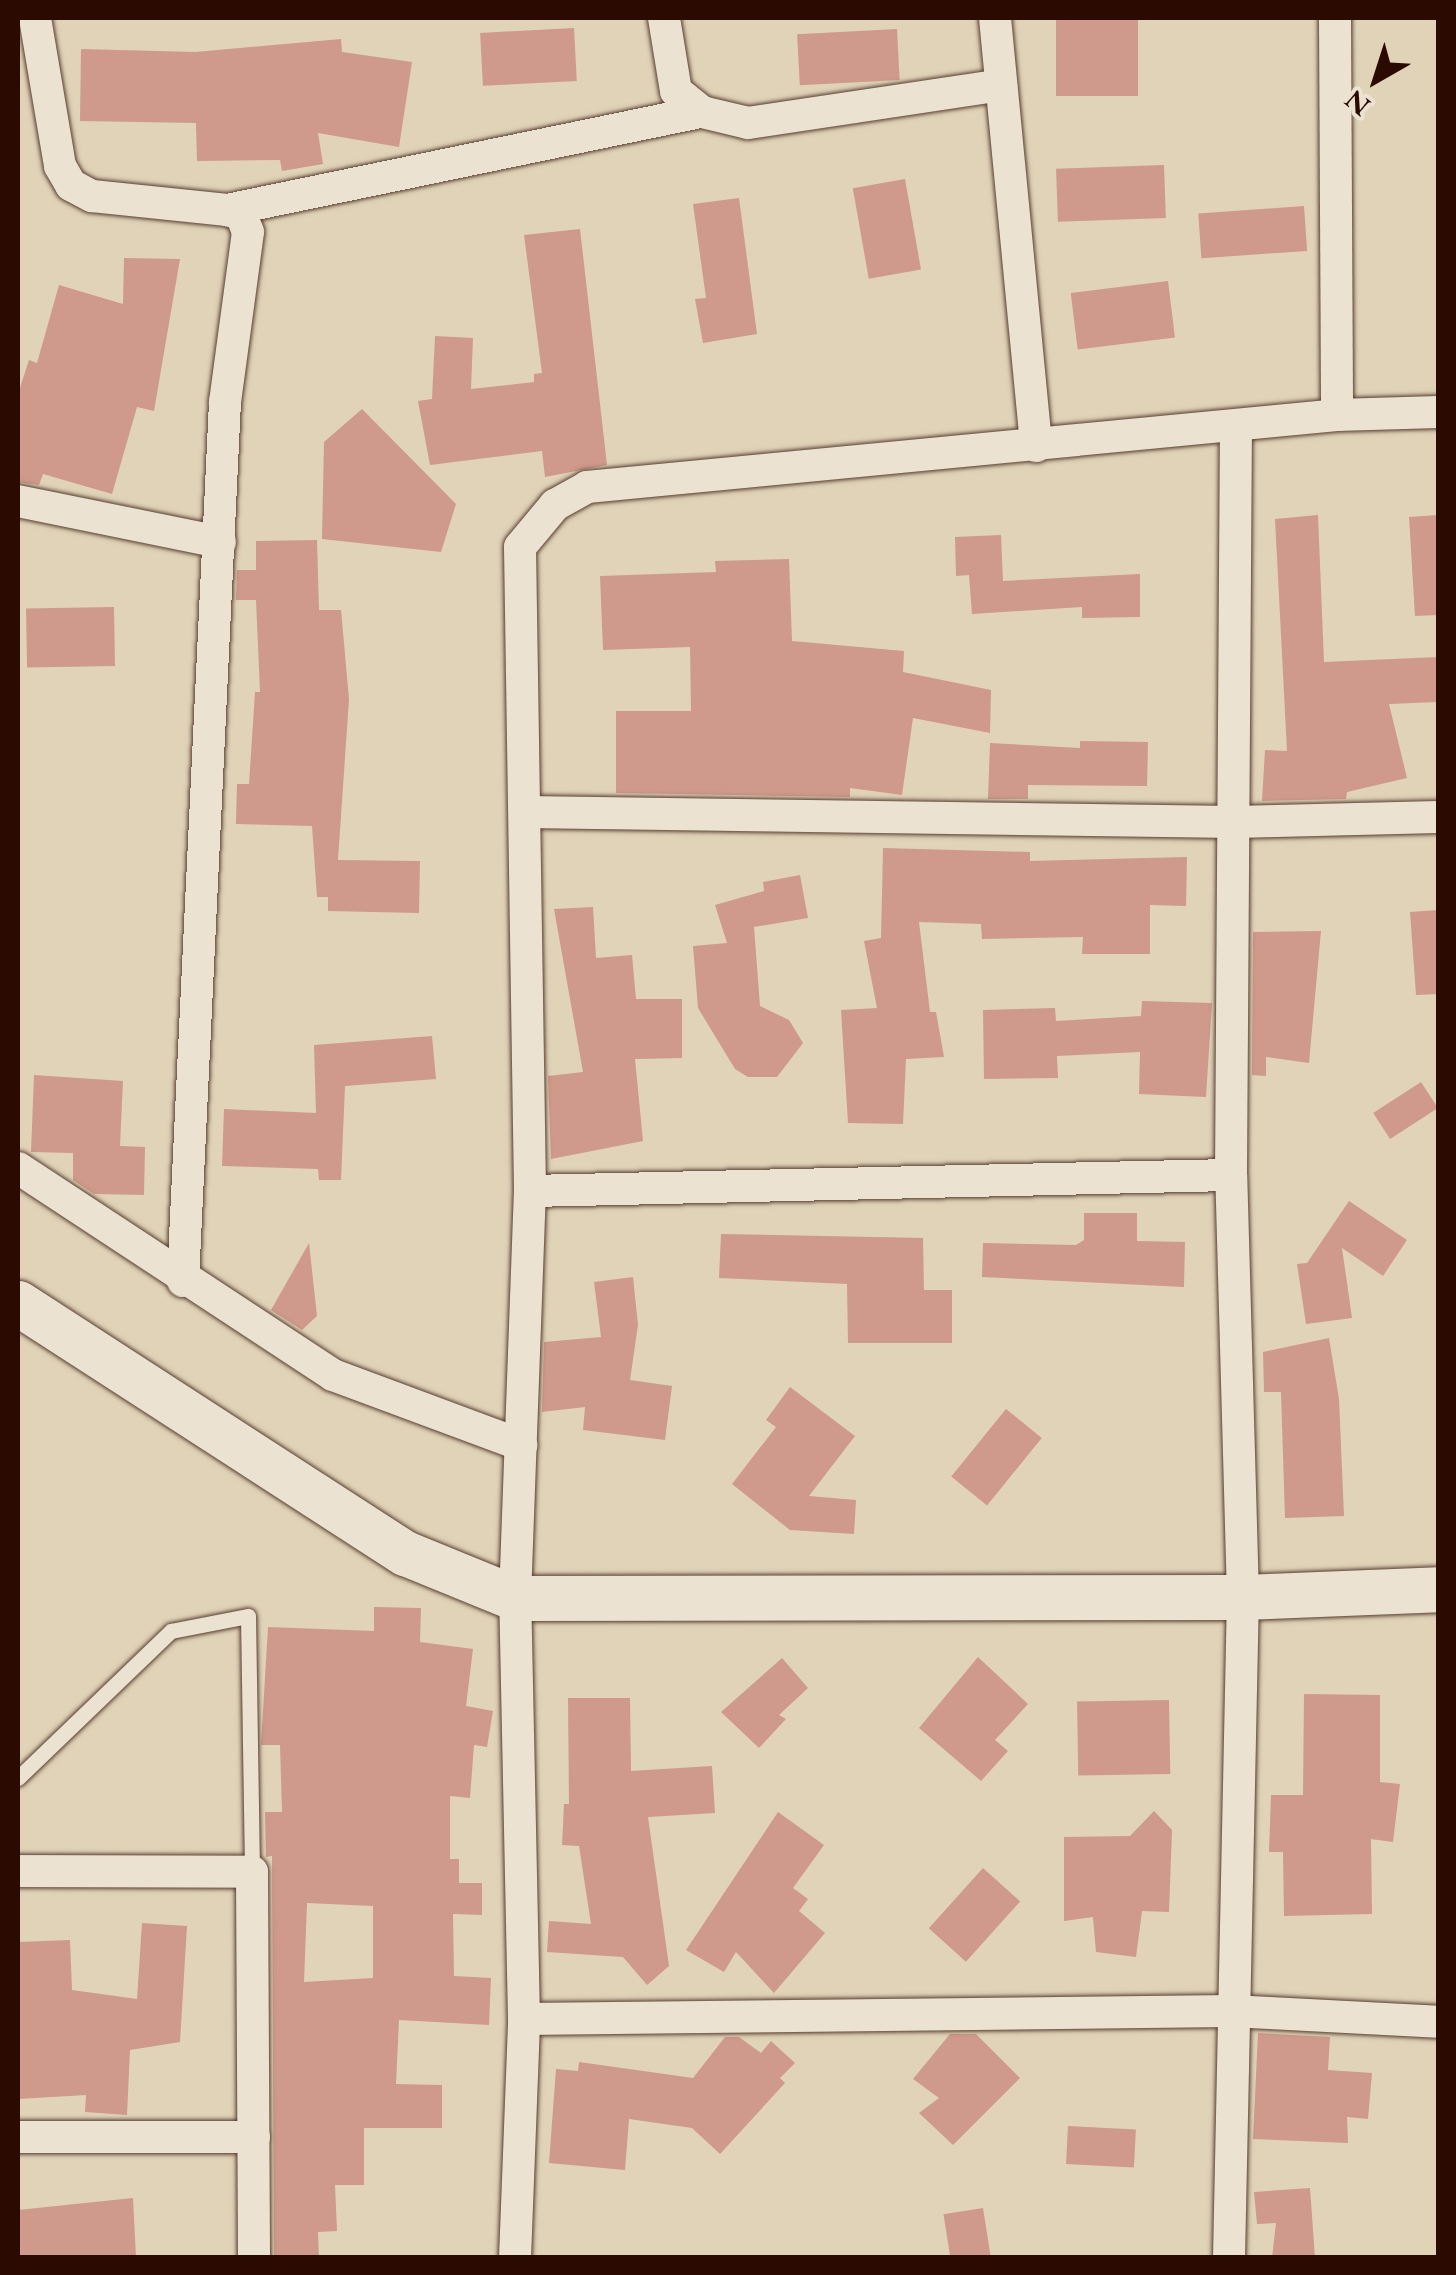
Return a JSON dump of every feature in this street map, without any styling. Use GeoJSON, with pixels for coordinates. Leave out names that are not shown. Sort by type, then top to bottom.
{"type":"FeatureCollection","features":[{"type":"Feature","properties":{"kind":"street"},"geometry":{"type":"LineString","coordinates":[[36,18],[60,166],[71,186],[92,196],[227,210],[240,214],[248,232],[225,402],[182,1281]]}},
{"type":"Feature","properties":{"kind":"street"},"geometry":{"type":"LineString","coordinates":[[664,18],[676,91],[702,112]]}},
{"type":"Feature","properties":{"kind":"street"},"geometry":{"type":"LineString","coordinates":[[995,18],[1036,446]]}},
{"type":"Feature","properties":{"kind":"street"},"geometry":{"type":"LineString","coordinates":[[1335,18],[1337,415]]}},
{"type":"Feature","properties":{"kind":"street"},"geometry":{"type":"LineString","coordinates":[[227,210],[702,112],[748,123],[1002,85]]}},
{"type":"Feature","properties":{"kind":"street"},"geometry":{"type":"LineString","coordinates":[[515,2258],[524,2018],[516,1598],[530,1192],[520,548],[555,505],[587,487],[1236,428],[1337,415],[1438,412]]}},
{"type":"Feature","properties":{"kind":"street"},"geometry":{"type":"LineString","coordinates":[[1229,2258],[1231,2011],[1243,1596],[1231,1175],[1236,428]]}},
{"type":"Feature","properties":{"kind":"street"},"geometry":{"type":"LineString","coordinates":[[18,501],[220,542]]}},
{"type":"Feature","properties":{"kind":"street"},"geometry":{"type":"LineString","coordinates":[[524,812],[1235,822],[1438,817]]}},
{"type":"Feature","properties":{"kind":"street"},"geometry":{"type":"LineString","coordinates":[[18,1168],[182,1281],[333,1375],[521,1445]]}},
{"type":"Feature","properties":{"kind":"street"},"geometry":{"type":"LineString","coordinates":[[530,1192],[1231,1175]]}},
{"type":"Feature","properties":{"kind":"street"},"geometry":{"type":"LineString","coordinates":[[18,1303],[404,1553],[516,1598],[1243,1596],[1438,1589]]}},
{"type":"Feature","properties":{"kind":"street"},"geometry":{"type":"LineString","coordinates":[[18,1871],[252,1872],[254,2258]]}},
{"type":"Feature","properties":{"kind":"street"},"geometry":{"type":"LineString","coordinates":[[524,2018],[1231,2011],[1438,2022]]}},
{"type":"Feature","properties":{"kind":"street"},"geometry":{"type":"LineString","coordinates":[[18,2137],[254,2137]]}},
{"type":"Feature","properties":{"kind":"lane"},"geometry":{"type":"LineString","coordinates":[[18,1778],[171,1631],[248,1616],[252,1872]]}},
{"type":"Feature","properties":{"kind":"building"},"geometry":{"type":"Polygon","coordinates":[[[1056,18],[1138,18],[1138,96],[1056,96],[1056,18]]]}},
{"type":"Feature","properties":{"kind":"building"},"geometry":{"type":"Polygon","coordinates":[[[574,28],[577,81],[483,86],[480,33],[574,28]]]}},
{"type":"Feature","properties":{"kind":"building"},"geometry":{"type":"Polygon","coordinates":[[[897,29],[900,80],[800,85],[797,34],[897,29]]]}},
{"type":"Feature","properties":{"kind":"building"},"geometry":{"type":"Polygon","coordinates":[[[341,39],[342,52],[412,62],[399,147],[318,133],[323,164],[282,171],[280,160],[197,161],[196,123],[80,121],[81,49],[195,52],[341,39]]]}},
{"type":"Feature","properties":{"kind":"building"},"geometry":{"type":"Polygon","coordinates":[[[1164,165],[1166,218],[1058,222],[1056,169],[1164,165]]]}},
{"type":"Feature","properties":{"kind":"building"},"geometry":{"type":"Polygon","coordinates":[[[905,179],[921,270],[869,279],[853,188],[905,179]]]}},
{"type":"Feature","properties":{"kind":"building"},"geometry":{"type":"Polygon","coordinates":[[[739,198],[757,334],[703,343],[695,299],[706,298],[693,204],[739,198]]]}},
{"type":"Feature","properties":{"kind":"building"},"geometry":{"type":"Polygon","coordinates":[[[1304,206],[1307,251],[1201,258],[1198,213],[1304,206]]]}},
{"type":"Feature","properties":{"kind":"building"},"geometry":{"type":"Polygon","coordinates":[[[580,229],[607,465],[545,477],[542,451],[430,465],[418,401],[432,399],[435,336],[473,338],[471,389],[534,382],[534,374],[542,373],[524,235],[580,229]]]}},
{"type":"Feature","properties":{"kind":"building"},"geometry":{"type":"Polygon","coordinates":[[[124,258],[180,259],[154,411],[137,407],[112,494],[43,474],[39,485],[18,482],[18,394],[29,360],[37,363],[59,285],[123,304],[124,258]]]}},
{"type":"Feature","properties":{"kind":"building"},"geometry":{"type":"Polygon","coordinates":[[[1168,281],[1175,338],[1078,350],[1071,293],[1168,281]]]}},
{"type":"Feature","properties":{"kind":"building"},"geometry":{"type":"Polygon","coordinates":[[[362,409],[456,504],[441,552],[322,539],[324,442],[362,409]]]}},
{"type":"Feature","properties":{"kind":"building"},"geometry":{"type":"Polygon","coordinates":[[[1318,515],[1324,662],[1438,657],[1438,702],[1389,704],[1407,778],[1347,792],[1346,799],[1262,801],[1265,750],[1287,751],[1275,519],[1318,515]]]}},
{"type":"Feature","properties":{"kind":"building"},"geometry":{"type":"Polygon","coordinates":[[[1438,515],[1438,615],[1415,616],[1409,517],[1438,515]]]}},
{"type":"Feature","properties":{"kind":"building"},"geometry":{"type":"Polygon","coordinates":[[[1001,535],[1003,581],[1140,574],[1140,617],[1082,618],[1082,607],[972,614],[969,575],[956,576],[955,537],[1001,535]]]}},
{"type":"Feature","properties":{"kind":"building"},"geometry":{"type":"Polygon","coordinates":[[[317,540],[319,610],[341,610],[349,699],[338,860],[420,861],[419,913],[328,911],[328,897],[317,897],[312,826],[236,824],[237,784],[249,784],[255,692],[260,692],[256,600],[236,600],[237,570],[256,570],[256,541],[317,540]]]}},
{"type":"Feature","properties":{"kind":"building"},"geometry":{"type":"Polygon","coordinates":[[[789,559],[792,641],[904,651],[903,672],[991,690],[990,733],[913,718],[902,795],[850,788],[850,797],[616,793],[616,711],[691,711],[690,647],[603,650],[600,576],[716,572],[715,561],[789,559]]]}},
{"type":"Feature","properties":{"kind":"building"},"geometry":{"type":"Polygon","coordinates":[[[114,607],[115,666],[27,668],[26,609],[114,607]]]}},
{"type":"Feature","properties":{"kind":"building"},"geometry":{"type":"Polygon","coordinates":[[[1080,741],[1148,742],[1147,786],[1028,785],[1028,799],[988,799],[990,743],[1080,748],[1080,741]]]}},
{"type":"Feature","properties":{"kind":"building"},"geometry":{"type":"Polygon","coordinates":[[[883,848],[1030,852],[1030,861],[1187,857],[1186,906],[1150,905],[1150,954],[1082,954],[1083,937],[982,939],[981,924],[919,922],[930,1012],[936,1012],[944,1057],[906,1059],[903,1124],[848,1123],[841,1010],[877,1008],[864,941],[881,938],[883,848]]]}},
{"type":"Feature","properties":{"kind":"building"},"geometry":{"type":"Polygon","coordinates":[[[800,875],[808,918],[754,927],[760,1006],[789,1020],[803,1043],[777,1077],[748,1077],[735,1069],[698,1008],[693,946],[727,943],[715,905],[764,891],[763,882],[800,875]]]}},
{"type":"Feature","properties":{"kind":"building"},"geometry":{"type":"Polygon","coordinates":[[[593,907],[596,958],[632,955],[636,999],[682,999],[682,1058],[635,1059],[643,1141],[551,1159],[548,1076],[583,1072],[554,909],[593,907]]]}},
{"type":"Feature","properties":{"kind":"building"},"geometry":{"type":"Polygon","coordinates":[[[1438,910],[1438,994],[1416,995],[1410,912],[1438,910]]]}},
{"type":"Feature","properties":{"kind":"building"},"geometry":{"type":"Polygon","coordinates":[[[1321,931],[1309,1063],[1266,1057],[1266,1076],[1252,1075],[1253,932],[1321,931]]]}},
{"type":"Feature","properties":{"kind":"building"},"geometry":{"type":"Polygon","coordinates":[[[1142,1001],[1212,1003],[1206,1097],[1139,1094],[1140,1052],[1057,1056],[1058,1078],[984,1079],[983,1010],[1055,1008],[1056,1021],[1141,1016],[1142,1001]]]}},
{"type":"Feature","properties":{"kind":"building"},"geometry":{"type":"Polygon","coordinates":[[[432,1036],[436,1079],[345,1086],[341,1180],[319,1180],[318,1169],[222,1166],[224,1109],[316,1113],[314,1045],[432,1036]]]}},
{"type":"Feature","properties":{"kind":"building"},"geometry":{"type":"Polygon","coordinates":[[[34,1075],[123,1081],[120,1146],[145,1147],[144,1195],[94,1194],[73,1180],[73,1153],[31,1152],[34,1075]]]}},
{"type":"Feature","properties":{"kind":"building"},"geometry":{"type":"Polygon","coordinates":[[[1421,1082],[1438,1108],[1390,1139],[1373,1113],[1421,1082]]]}},
{"type":"Feature","properties":{"kind":"building"},"geometry":{"type":"Polygon","coordinates":[[[1349,1201],[1407,1240],[1383,1276],[1342,1248],[1352,1318],[1306,1324],[1297,1264],[1307,1263],[1349,1201]]]}},
{"type":"Feature","properties":{"kind":"building"},"geometry":{"type":"Polygon","coordinates":[[[1084,1213],[1137,1213],[1137,1241],[1185,1242],[1184,1287],[982,1277],[983,1243],[1076,1245],[1084,1240],[1084,1213]]]}},
{"type":"Feature","properties":{"kind":"building"},"geometry":{"type":"Polygon","coordinates":[[[721,1234],[923,1238],[924,1290],[952,1290],[952,1343],[848,1343],[847,1284],[719,1278],[721,1234]]]}},
{"type":"Feature","properties":{"kind":"building"},"geometry":{"type":"Polygon","coordinates":[[[309,1243],[317,1316],[302,1330],[271,1310],[309,1243]]]}},
{"type":"Feature","properties":{"kind":"building"},"geometry":{"type":"Polygon","coordinates":[[[633,1277],[638,1325],[630,1380],[672,1386],[665,1440],[583,1430],[585,1407],[542,1412],[544,1342],[601,1337],[594,1282],[633,1277]]]}},
{"type":"Feature","properties":{"kind":"building"},"geometry":{"type":"Polygon","coordinates":[[[1329,1338],[1339,1399],[1344,1516],[1285,1518],[1281,1392],[1264,1392],[1263,1352],[1329,1338]]]}},
{"type":"Feature","properties":{"kind":"building"},"geometry":{"type":"Polygon","coordinates":[[[790,1387],[855,1436],[809,1496],[856,1500],[854,1534],[790,1530],[732,1484],[776,1427],[766,1420],[790,1387]]]}},
{"type":"Feature","properties":{"kind":"building"},"geometry":{"type":"Polygon","coordinates":[[[1006,1409],[1042,1438],[987,1506],[951,1477],[1006,1409]]]}},
{"type":"Feature","properties":{"kind":"building"},"geometry":{"type":"Polygon","coordinates":[[[374,1607],[421,1608],[420,1642],[473,1649],[466,1706],[493,1711],[487,1747],[474,1745],[470,1798],[450,1796],[450,1859],[459,1859],[459,1883],[482,1883],[482,1915],[453,1914],[454,1976],[491,1978],[489,2025],[399,2020],[396,2084],[442,2085],[442,2128],[364,2128],[364,2185],[335,2185],[337,2231],[318,2232],[319,2258],[274,2258],[272,1856],[266,1857],[265,1812],[282,1812],[280,1745],[261,1745],[268,1627],[374,1631],[374,1607]],[[307,1903],[304,1982],[373,1978],[373,1906],[307,1903]]]}},
{"type":"Feature","properties":{"kind":"building"},"geometry":{"type":"Polygon","coordinates":[[[978,1657],[1028,1704],[995,1740],[1008,1751],[981,1781],[919,1728],[978,1657]]]}},
{"type":"Feature","properties":{"kind":"building"},"geometry":{"type":"Polygon","coordinates":[[[782,1658],[808,1688],[779,1715],[786,1719],[759,1748],[721,1712],[782,1658]]]}},
{"type":"Feature","properties":{"kind":"building"},"geometry":{"type":"Polygon","coordinates":[[[1304,1694],[1380,1695],[1380,1782],[1400,1784],[1393,1842],[1371,1839],[1372,1914],[1284,1916],[1283,1852],[1269,1852],[1271,1795],[1303,1795],[1304,1694]]]}},
{"type":"Feature","properties":{"kind":"building"},"geometry":{"type":"Polygon","coordinates":[[[568,1698],[630,1698],[631,1771],[712,1766],[715,1813],[648,1817],[669,1966],[647,1985],[623,1957],[547,1952],[549,1921],[591,1924],[579,1846],[562,1845],[564,1804],[569,1804],[568,1698]]]}},
{"type":"Feature","properties":{"kind":"building"},"geometry":{"type":"Polygon","coordinates":[[[1169,1700],[1170,1774],[1078,1776],[1077,1702],[1169,1700]]]}},
{"type":"Feature","properties":{"kind":"building"},"geometry":{"type":"Polygon","coordinates":[[[1154,1811],[1172,1830],[1169,1912],[1142,1911],[1136,1957],[1096,1952],[1093,1917],[1064,1921],[1064,1837],[1130,1836],[1154,1811]]]}},
{"type":"Feature","properties":{"kind":"building"},"geometry":{"type":"Polygon","coordinates":[[[778,1812],[824,1845],[793,1888],[808,1899],[799,1911],[825,1933],[774,1993],[736,1952],[724,1972],[686,1950],[778,1812]]]}},
{"type":"Feature","properties":{"kind":"building"},"geometry":{"type":"Polygon","coordinates":[[[983,1868],[1020,1901],[966,1962],[929,1928],[983,1868]]]}},
{"type":"Feature","properties":{"kind":"building"},"geometry":{"type":"Polygon","coordinates":[[[142,1923],[187,1926],[180,2042],[130,2050],[127,2115],[85,2112],[86,2095],[18,2099],[18,1942],[70,1940],[72,1990],[137,1999],[142,1923]]]}},
{"type":"Feature","properties":{"kind":"building"},"geometry":{"type":"Polygon","coordinates":[[[1258,2033],[1330,2037],[1328,2070],[1372,2073],[1368,2119],[1347,2117],[1348,2143],[1253,2139],[1258,2033]]]}},
{"type":"Feature","properties":{"kind":"building"},"geometry":{"type":"Polygon","coordinates":[[[950,2034],[976,2034],[1020,2078],[953,2145],[919,2113],[939,2098],[913,2079],[950,2034]]]}},
{"type":"Feature","properties":{"kind":"building"},"geometry":{"type":"Polygon","coordinates":[[[725,2037],[739,2037],[761,2053],[771,2041],[795,2063],[780,2078],[785,2083],[720,2154],[692,2128],[629,2119],[625,2170],[549,2163],[556,2069],[578,2071],[579,2062],[693,2078],[725,2037]]]}},
{"type":"Feature","properties":{"kind":"building"},"geometry":{"type":"Polygon","coordinates":[[[1068,2126],[1136,2130],[1134,2168],[1066,2164],[1068,2126]]]}},
{"type":"Feature","properties":{"kind":"building"},"geometry":{"type":"Polygon","coordinates":[[[1310,2188],[1315,2258],[1272,2258],[1276,2223],[1257,2224],[1254,2192],[1310,2188]]]}},
{"type":"Feature","properties":{"kind":"building"},"geometry":{"type":"Polygon","coordinates":[[[133,2198],[136,2258],[18,2258],[18,2210],[133,2198]]]}},
{"type":"Feature","properties":{"kind":"building"},"geometry":{"type":"Polygon","coordinates":[[[983,2208],[991,2258],[950,2258],[943,2214],[983,2208]]]}}]}
